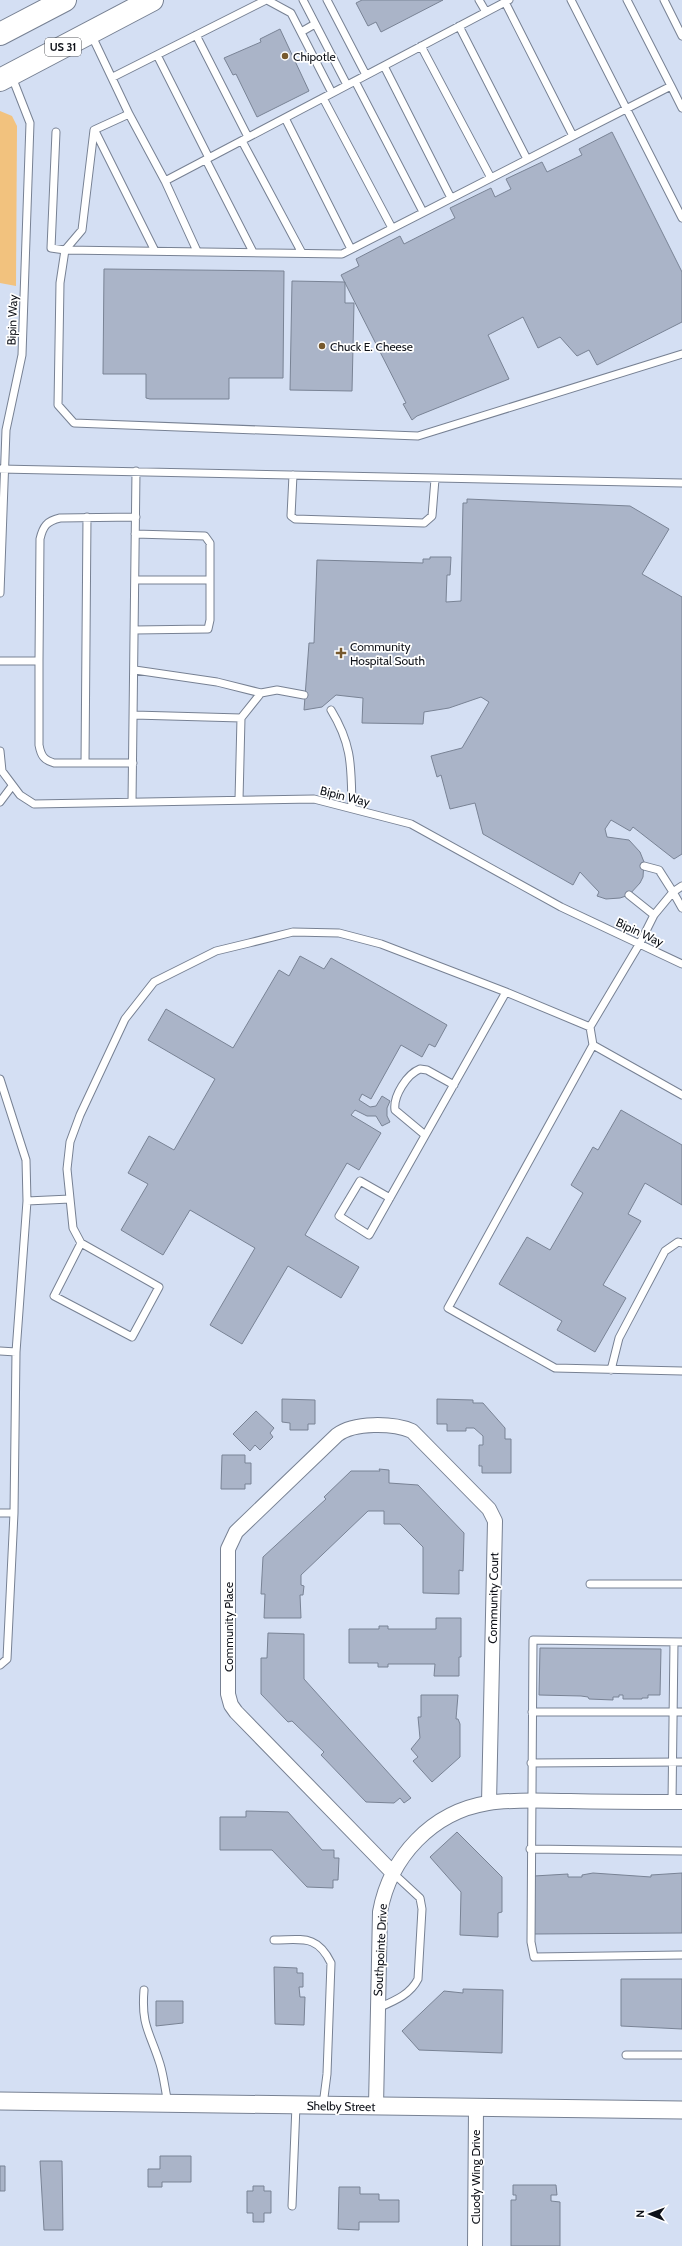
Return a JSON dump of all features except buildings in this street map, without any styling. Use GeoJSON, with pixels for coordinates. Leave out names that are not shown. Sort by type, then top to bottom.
{"type":"FeatureCollection","features":[{"type":"Feature","properties":{"kind":"main road"},"geometry":{"type":"LineString","coordinates":[[0,34],[65,0]]}},
{"type":"Feature","properties":{"kind":"main road","name":"US 31"},"geometry":{"type":"LineString","coordinates":[[5,77],[152,0]]}},
{"type":"Feature","properties":{"kind":"street","name":"Community Place"},"geometry":{"type":"LineString","coordinates":[[393,1873],[231,1705],[228,1694],[228,1549],[236,1532],[341,1432],[360,1426],[398,1427],[409,1430]]}},
{"type":"Feature","properties":{"kind":"street","name":"Community Court"},"geometry":{"type":"LineString","coordinates":[[409,1430],[419,1437],[489,1509],[495,1521],[489,1803]]}},
{"type":"Feature","properties":{"kind":"street","name":"Southpointe Drive"},"geometry":{"type":"LineString","coordinates":[[376,2106],[380,1912],[383,1898],[393,1873],[406,1852],[429,1829],[453,1814],[489,1803],[530,1801],[677,1802]]}},
{"type":"Feature","properties":{"kind":"street","name":"Shelby Street"},"geometry":{"type":"LineString","coordinates":[[0,2101],[682,2110]]}},
{"type":"Feature","properties":{"kind":"street","name":"Cluody Wing Drive"},"geometry":{"type":"LineString","coordinates":[[475,2246],[476,2108]]}},
{"type":"Feature","properties":{"kind":"lane"},"geometry":{"type":"LineString","coordinates":[[113,77],[266,0],[291,13],[332,93]]}},
{"type":"Feature","properties":{"kind":"lane"},"geometry":{"type":"LineString","coordinates":[[303,0],[347,85]]}},
{"type":"Feature","properties":{"kind":"lane"},"geometry":{"type":"LineString","coordinates":[[327,0],[366,75]]}},
{"type":"Feature","properties":{"kind":"lane"},"geometry":{"type":"LineString","coordinates":[[479,0],[486,12]]}},
{"type":"Feature","properties":{"kind":"lane"},"geometry":{"type":"LineString","coordinates":[[571,0],[625,109],[682,218]]}},
{"type":"Feature","properties":{"kind":"lane"},"geometry":{"type":"LineString","coordinates":[[627,0],[682,108]]}},
{"type":"Feature","properties":{"kind":"lane"},"geometry":{"type":"LineString","coordinates":[[664,0],[682,36]]}},
{"type":"Feature","properties":{"kind":"lane"},"geometry":{"type":"LineString","coordinates":[[165,181],[507,1],[573,136]]}},
{"type":"Feature","properties":{"kind":"lane"},"geometry":{"type":"LineString","coordinates":[[301,32],[315,24]]}},
{"type":"Feature","properties":{"kind":"lane"},"geometry":{"type":"LineString","coordinates":[[459,26],[527,159]]}},
{"type":"Feature","properties":{"kind":"lane"},"geometry":{"type":"LineString","coordinates":[[90,32],[113,77],[129,114],[165,181],[197,251]]}},
{"type":"Feature","properties":{"kind":"lane"},"geometry":{"type":"LineString","coordinates":[[196,35],[245,139],[302,253]]}},
{"type":"Feature","properties":{"kind":"lane"},"geometry":{"type":"LineString","coordinates":[[421,46],[491,178]]}},
{"type":"Feature","properties":{"kind":"lane"},"geometry":{"type":"LineString","coordinates":[[157,55],[253,252]]}},
{"type":"Feature","properties":{"kind":"lane"},"geometry":{"type":"LineString","coordinates":[[384,66],[451,198]]}},
{"type":"Feature","properties":{"kind":"lane","name":"Bipin Way"},"geometry":{"type":"LineString","coordinates":[[0,593],[2,469],[6,430],[22,355],[30,123],[5,77]]}},
{"type":"Feature","properties":{"kind":"lane"},"geometry":{"type":"LineString","coordinates":[[355,80],[423,212]]}},
{"type":"Feature","properties":{"kind":"lane"},"geometry":{"type":"LineString","coordinates":[[56,132],[51,248],[65,250],[342,254],[671,86]]}},
{"type":"Feature","properties":{"kind":"lane"},"geometry":{"type":"LineString","coordinates":[[323,98],[392,228]]}},
{"type":"Feature","properties":{"kind":"lane"},"geometry":{"type":"LineString","coordinates":[[94,130],[129,114]]}},
{"type":"Feature","properties":{"kind":"lane"},"geometry":{"type":"LineString","coordinates":[[285,118],[351,249]]}},
{"type":"Feature","properties":{"kind":"lane"},"geometry":{"type":"LineString","coordinates":[[94,130],[82,230],[65,250],[60,283],[58,405],[74,423],[418,436],[682,354]]}},
{"type":"Feature","properties":{"kind":"lane"},"geometry":{"type":"LineString","coordinates":[[94,130],[155,251]]}},
{"type":"Feature","properties":{"kind":"lane"},"geometry":{"type":"LineString","coordinates":[[2,469],[682,483]]}},
{"type":"Feature","properties":{"kind":"lane"},"geometry":{"type":"LineString","coordinates":[[132,802],[135,670],[136,471]]}},
{"type":"Feature","properties":{"kind":"lane"},"geometry":{"type":"LineString","coordinates":[[293,476],[291,516],[295,519],[424,523],[432,516],[435,479]]}},
{"type":"Feature","properties":{"kind":"lane"},"geometry":{"type":"LineString","coordinates":[[133,763],[54,763],[46,761],[40,755],[40,539],[43,528],[50,520],[87,517],[136,517]]}},
{"type":"Feature","properties":{"kind":"lane"},"geometry":{"type":"LineString","coordinates":[[85,763],[87,517]]}},
{"type":"Feature","properties":{"kind":"lane"},"geometry":{"type":"LineString","coordinates":[[135,630],[208,629],[210,620],[210,543],[205,536],[136,534]]}},
{"type":"Feature","properties":{"kind":"lane"},"geometry":{"type":"LineString","coordinates":[[135,580],[210,580]]}},
{"type":"Feature","properties":{"kind":"lane"},"geometry":{"type":"LineString","coordinates":[[0,661],[39,661]]}},
{"type":"Feature","properties":{"kind":"lane"},"geometry":{"type":"LineString","coordinates":[[135,670],[218,682],[261,693],[277,690],[304,695]]}},
{"type":"Feature","properties":{"kind":"lane"},"geometry":{"type":"LineString","coordinates":[[238,800],[241,718],[261,693]]}},
{"type":"Feature","properties":{"kind":"lane"},"geometry":{"type":"LineString","coordinates":[[331,710],[344,730],[351,759],[352,808]]}},
{"type":"Feature","properties":{"kind":"lane"},"geometry":{"type":"LineString","coordinates":[[134,715],[241,718]]}},
{"type":"Feature","properties":{"kind":"lane","name":"Bipin Way"},"geometry":{"type":"LineString","coordinates":[[0,751],[2,771],[20,795],[34,804],[314,798],[411,824],[561,907],[682,964]]}},
{"type":"Feature","properties":{"kind":"lane"},"geometry":{"type":"LineString","coordinates":[[0,802],[12,786]]}},
{"type":"Feature","properties":{"kind":"lane"},"geometry":{"type":"LineString","coordinates":[[644,866],[659,870],[682,908]]}},
{"type":"Feature","properties":{"kind":"lane"},"geometry":{"type":"LineString","coordinates":[[682,886],[673,892],[654,915],[640,943],[590,1027],[593,1045],[448,1308],[555,1368],[682,1371]]}},
{"type":"Feature","properties":{"kind":"lane"},"geometry":{"type":"LineString","coordinates":[[629,895],[654,915]]}},
{"type":"Feature","properties":{"kind":"lane"},"geometry":{"type":"LineString","coordinates":[[81,1243],[54,1296],[132,1337],[159,1287],[81,1243],[73,1228],[67,1169],[70,1142],[80,1115],[125,1019],[154,982],[181,967],[216,951],[293,932],[339,933],[381,944],[506,992],[590,1027]]}},
{"type":"Feature","properties":{"kind":"lane"},"geometry":{"type":"LineString","coordinates":[[390,1198],[360,1181],[339,1216],[369,1235],[390,1198],[425,1135],[454,1085],[506,992]]}},
{"type":"Feature","properties":{"kind":"lane"},"geometry":{"type":"LineString","coordinates":[[593,1045],[682,1096]]}},
{"type":"Feature","properties":{"kind":"lane"},"geometry":{"type":"LineString","coordinates":[[425,1135],[395,1110],[396,1098],[408,1077],[420,1069],[427,1070],[454,1085]]}},
{"type":"Feature","properties":{"kind":"lane"},"geometry":{"type":"LineString","coordinates":[[0,1079],[26,1160],[27,1201],[16,1352],[14,1513],[7,1659],[0,1665]]}},
{"type":"Feature","properties":{"kind":"lane"},"geometry":{"type":"LineString","coordinates":[[27,1201],[70,1199]]}},
{"type":"Feature","properties":{"kind":"lane"},"geometry":{"type":"LineString","coordinates":[[611,1370],[619,1338],[665,1251],[678,1242],[682,1242]]}},
{"type":"Feature","properties":{"kind":"lane"},"geometry":{"type":"LineString","coordinates":[[0,1351],[16,1352]]}},
{"type":"Feature","properties":{"kind":"lane"},"geometry":{"type":"LineString","coordinates":[[0,1513],[14,1513]]}},
{"type":"Feature","properties":{"kind":"lane"},"geometry":{"type":"LineString","coordinates":[[590,1584],[682,1584]]}},
{"type":"Feature","properties":{"kind":"lane"},"geometry":{"type":"LineString","coordinates":[[682,1642],[533,1640],[530,1801],[531,1942],[534,1957],[682,1955]]}},
{"type":"Feature","properties":{"kind":"lane"},"geometry":{"type":"LineString","coordinates":[[674,1642],[678,1712],[677,1802]]}},
{"type":"Feature","properties":{"kind":"lane"},"geometry":{"type":"LineString","coordinates":[[532,1712],[678,1712]]}},
{"type":"Feature","properties":{"kind":"lane"},"geometry":{"type":"LineString","coordinates":[[531,1763],[678,1762]]}},
{"type":"Feature","properties":{"kind":"lane"},"geometry":{"type":"LineString","coordinates":[[530,1849],[682,1851]]}},
{"type":"Feature","properties":{"kind":"lane"},"geometry":{"type":"LineString","coordinates":[[378,2008],[399,1999],[414,1988],[418,1979],[422,1909],[420,1898],[393,1873]]}},
{"type":"Feature","properties":{"kind":"lane"},"geometry":{"type":"LineString","coordinates":[[274,1940],[313,1941],[324,1949],[331,1962],[327,2074],[323,2106]]}},
{"type":"Feature","properties":{"kind":"lane"},"geometry":{"type":"LineString","coordinates":[[144,1990],[142,2010],[144,2021],[160,2064],[168,2103]]}},
{"type":"Feature","properties":{"kind":"lane"},"geometry":{"type":"LineString","coordinates":[[626,2055],[682,2055]]}},
{"type":"Feature","properties":{"kind":"lane"},"geometry":{"type":"LineString","coordinates":[[292,2206],[296,2105]]}},
{"type":"Feature","properties":{"kind":"shaded area"},"geometry":{"type":"Polygon","coordinates":[[[0,111],[12,116],[17,126],[16,286],[0,283],[0,111]]]}},
{"type":"Feature","properties":{"kind":"place","name":"Chipotle"},"geometry":{"type":"Point","coordinates":[285,56]}},
{"type":"Feature","properties":{"kind":"place","name":"Chuck E. Cheese"},"geometry":{"type":"Point","coordinates":[322,346]}},
{"type":"Feature","properties":{"kind":"place","name":"Community Hospital South"},"geometry":{"type":"Point","coordinates":[341,653]}}]}
